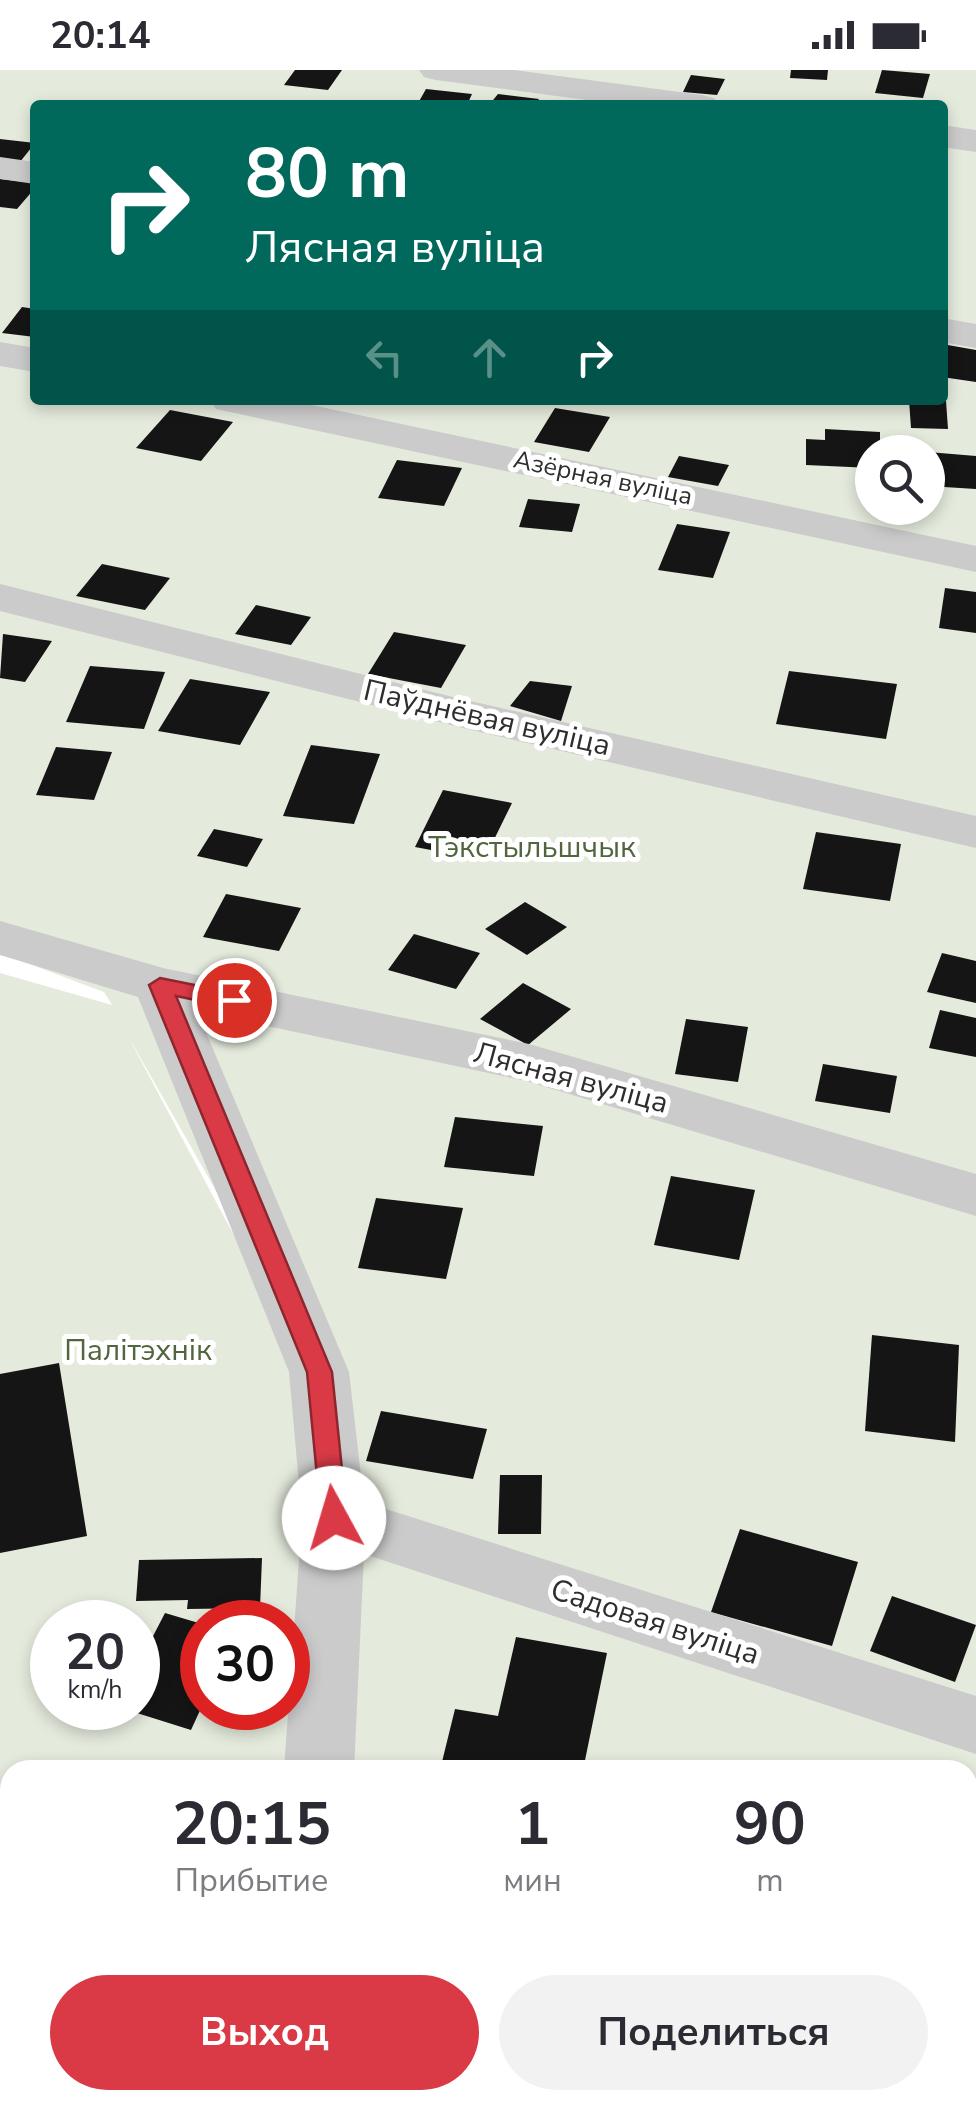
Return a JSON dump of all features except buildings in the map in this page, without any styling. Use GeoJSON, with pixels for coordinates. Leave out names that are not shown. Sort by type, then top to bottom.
{"type":"FeatureCollection","features":[{"type":"Feature","properties":{"kind":"street"},"geometry":{"type":"LineString","coordinates":[[436,70],[664,100]]}},
{"type":"Feature","properties":{"kind":"street"},"geometry":{"type":"LineString","coordinates":[[948,137],[976,141]]}},
{"type":"Feature","properties":{"kind":"street"},"geometry":{"type":"LineString","coordinates":[[0,168],[30,172]]}},
{"type":"Feature","properties":{"kind":"street"},"geometry":{"type":"LineString","coordinates":[[948,331],[976,336]]}},
{"type":"Feature","properties":{"kind":"street"},"geometry":{"type":"LineString","coordinates":[[0,354],[30,359]]}},
{"type":"Feature","properties":{"kind":"street","name":"Азёрная вуліца"},"geometry":{"type":"LineString","coordinates":[[253,405],[976,559]]}},
{"type":"Feature","properties":{"kind":"street","name":"Паўднёвая вуліца"},"geometry":{"type":"LineString","coordinates":[[0,597],[455,712],[976,832]]}},
{"type":"Feature","properties":{"kind":"street","name":"Лясная вуліца"},"geometry":{"type":"LineString","coordinates":[[0,938],[160,985],[529,1063],[976,1195]]}},
{"type":"Feature","properties":{"kind":"street"},"geometry":{"type":"LineString","coordinates":[[160,985],[319,1372],[334,1518],[320,1760]]}},
{"type":"Feature","properties":{"kind":"street","name":"Садовая вуліца"},"geometry":{"type":"LineString","coordinates":[[334,1518],[976,1726]]}},
{"type":"Feature","properties":{"kind":"green space","name":"Тэкстыльшчык"},"geometry":{"type":"Polygon","coordinates":[[[0,70],[976,70],[976,1760],[0,1760],[0,973],[112,1005],[104,992],[0,953],[0,70]],[[132,1044],[320,1397],[319,1372],[132,1044]]]}},
{"type":"Feature","properties":{"kind":"route"},"geometry":{"type":"LineString","coordinates":[[234,1000],[160,985],[319,1372],[334,1518]]}},
{"type":"Feature","properties":{"kind":"park label","name":"Палітэхнік"},"geometry":{"type":"Point","coordinates":[138,1350]}}]}
